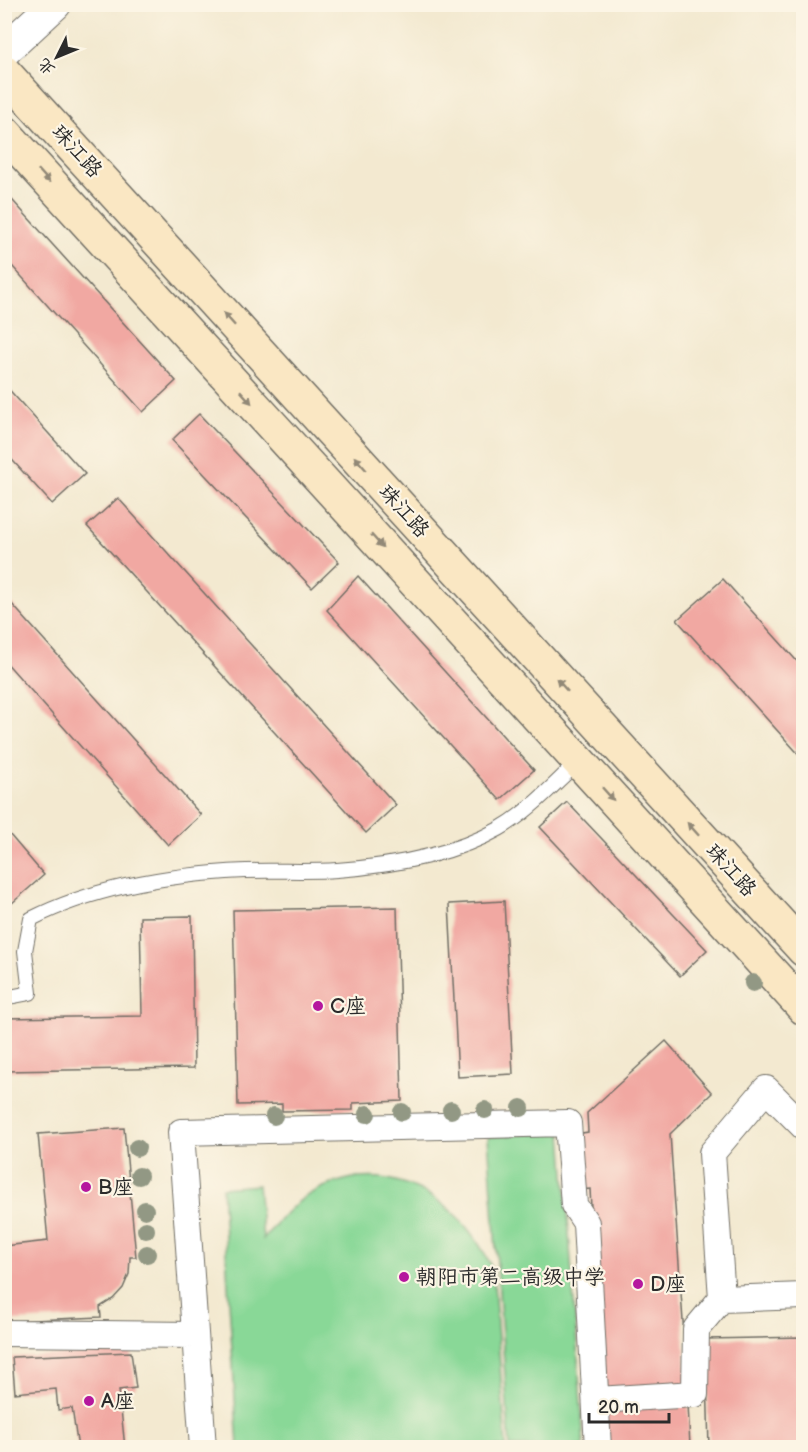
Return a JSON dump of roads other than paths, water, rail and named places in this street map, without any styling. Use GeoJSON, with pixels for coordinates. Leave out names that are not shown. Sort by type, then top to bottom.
{"type":"FeatureCollection","features":[{"type":"Feature","properties":{"kind":"main road","name":"珠江路"},"geometry":{"type":"LineString","coordinates":[[4,72],[804,950]]}},
{"type":"Feature","properties":{"kind":"main road","name":"珠江路"},"geometry":{"type":"LineString","coordinates":[[4,132],[804,1008]]}},
{"type":"Feature","properties":{"kind":"street"},"geometry":{"type":"LineString","coordinates":[[4,51],[55,4]]}},
{"type":"Feature","properties":{"kind":"street"},"geometry":{"type":"LineString","coordinates":[[597,1400],[695,1394],[696,1329],[722,1299],[712,1153],[766,1089],[804,1126]]}},
{"type":"Feature","properties":{"kind":"street"},"geometry":{"type":"LineString","coordinates":[[203,1448],[181,1132],[568,1123],[574,1205],[586,1223],[598,1448]]}},
{"type":"Feature","properties":{"kind":"street"},"geometry":{"type":"LineString","coordinates":[[722,1299],[804,1296]]}},
{"type":"Feature","properties":{"kind":"street"},"geometry":{"type":"LineString","coordinates":[[4,1333],[195,1335]]}},
{"type":"Feature","properties":{"kind":"lane"},"geometry":{"type":"LineString","coordinates":[[4,998],[30,993],[25,951],[31,919],[58,905],[169,878],[246,871],[337,870],[413,860],[462,846],[498,830],[523,813],[578,762]]}},
{"type":"Feature","properties":{"kind":"place","name":"C座"},"geometry":{"type":"Point","coordinates":[318,1006]}},
{"type":"Feature","properties":{"kind":"place","name":"B座"},"geometry":{"type":"Point","coordinates":[86,1187]}},
{"type":"Feature","properties":{"kind":"place","name":"朝阳市第二高级中学"},"geometry":{"type":"Point","coordinates":[404,1277]}},
{"type":"Feature","properties":{"kind":"place","name":"D座"},"geometry":{"type":"Point","coordinates":[638,1284]}},
{"type":"Feature","properties":{"kind":"place","name":"A座"},"geometry":{"type":"Point","coordinates":[89,1401]}}]}
